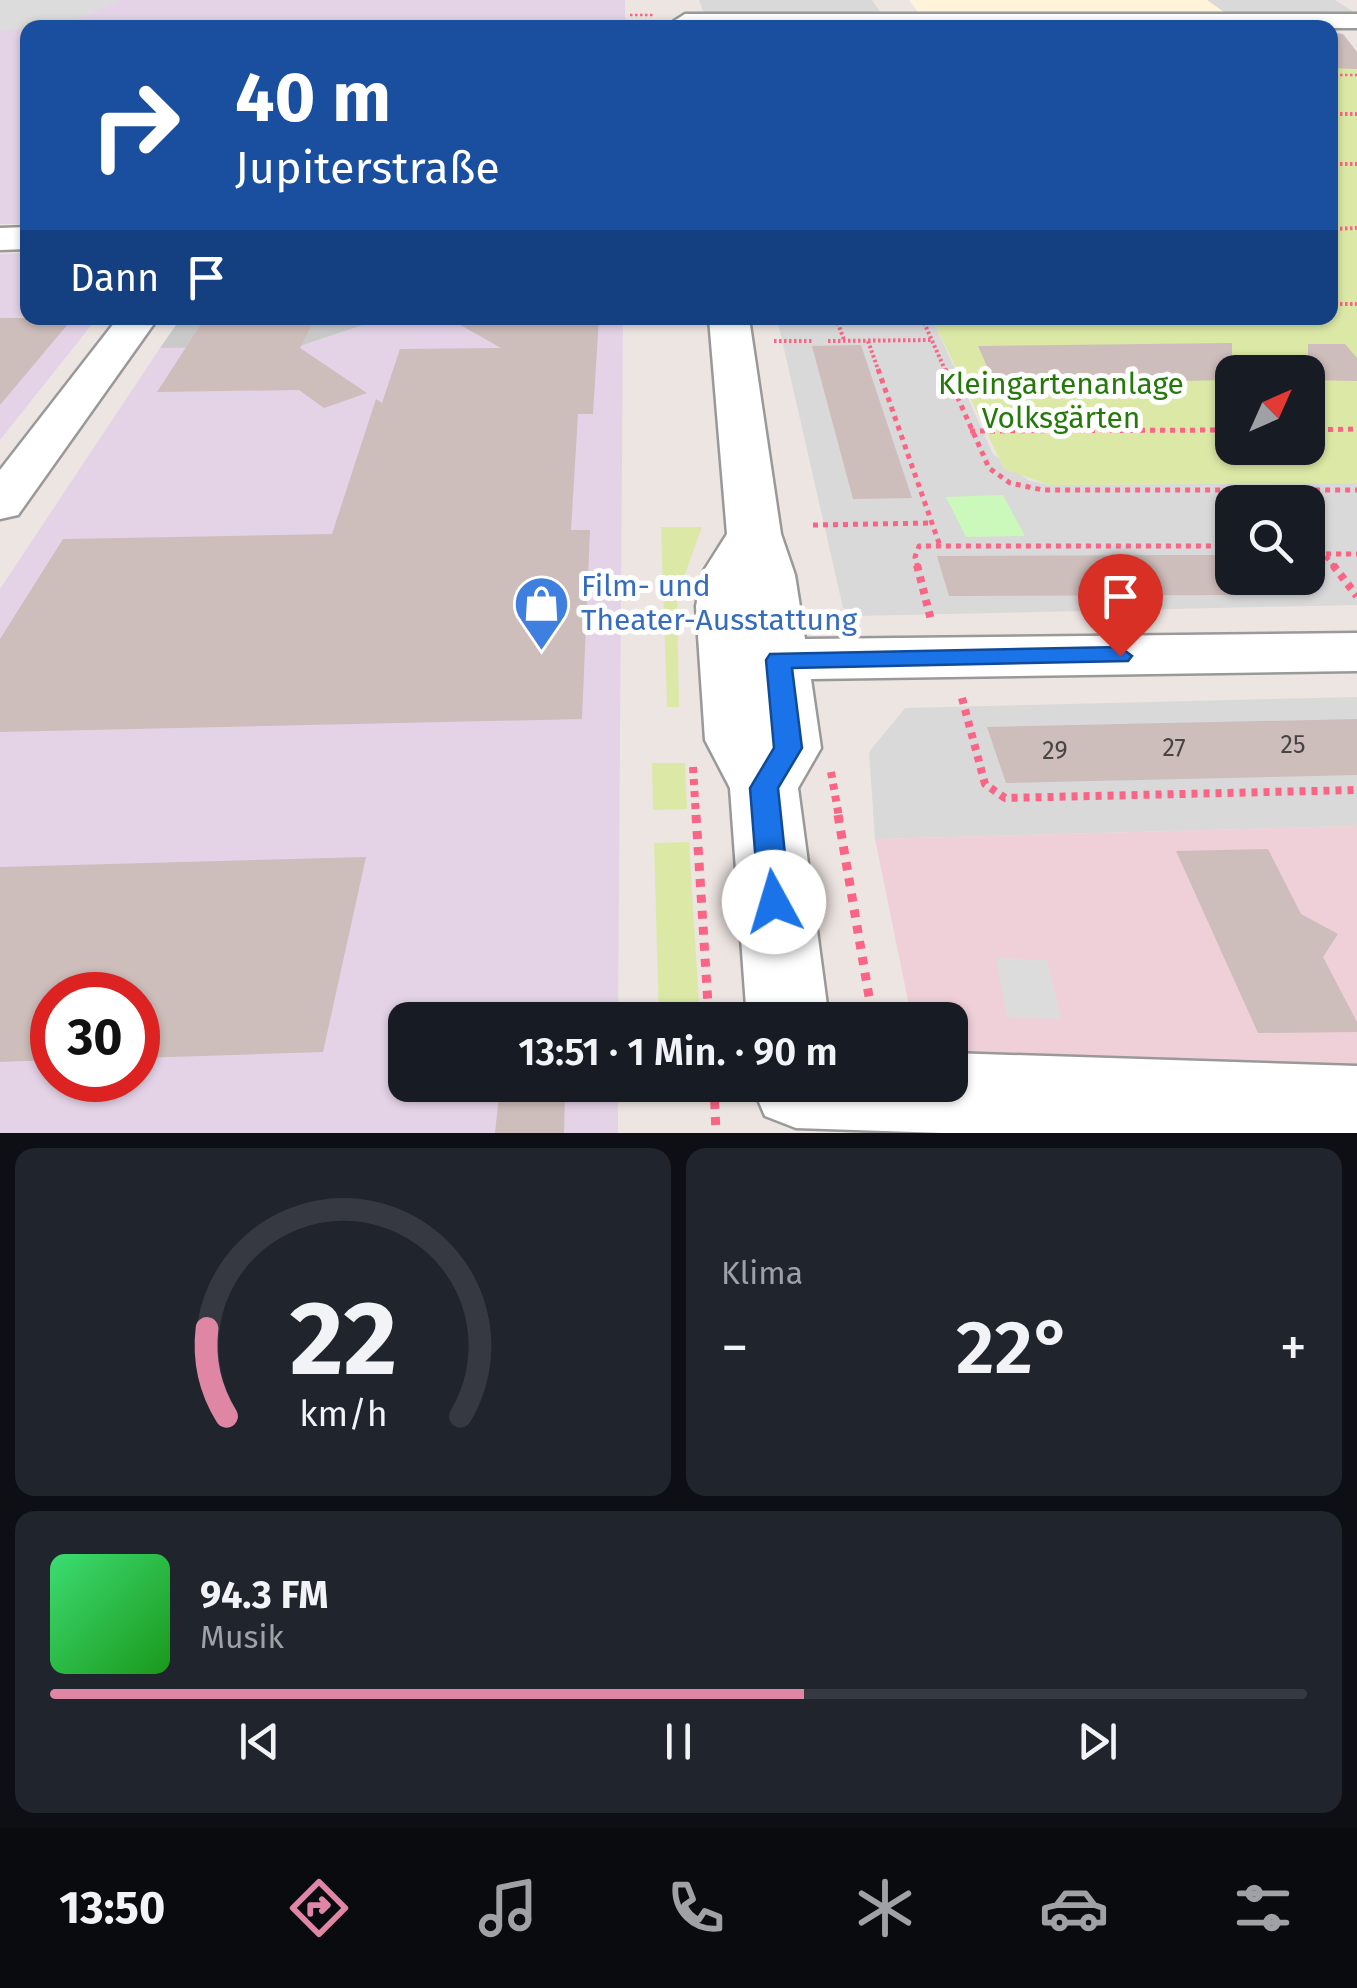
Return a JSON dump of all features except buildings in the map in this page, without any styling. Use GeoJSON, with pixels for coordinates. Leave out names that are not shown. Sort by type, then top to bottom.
{"type":"FeatureCollection","features":[{"type":"Feature","properties":{"kind":"street"},"geometry":{"type":"LineString","coordinates":[[888,0],[902,20]]}},
{"type":"Feature","properties":{"kind":"street"},"geometry":{"type":"LineString","coordinates":[[684,16],[902,20]]}},
{"type":"Feature","properties":{"kind":"street"},"geometry":{"type":"LineString","coordinates":[[0,504],[133,325]]}},
{"type":"Feature","properties":{"kind":"street"},"geometry":{"type":"LineString","coordinates":[[730,325],[754,534],[767,576],[755,660],[797,776],[784,1002]]}},
{"type":"Feature","properties":{"kind":"street"},"geometry":{"type":"LineString","coordinates":[[755,660],[1357,652]]}},
{"type":"Feature","properties":{"kind":"street"},"geometry":{"type":"LineString","coordinates":[[968,1091],[1357,1108]]}},
{"type":"Feature","properties":{"kind":"path"},"geometry":{"type":"LineString","coordinates":[[630,15],[661,15]]}},
{"type":"Feature","properties":{"kind":"path"},"geometry":{"type":"LineString","coordinates":[[839,325],[844,340]]}},
{"type":"Feature","properties":{"kind":"path"},"geometry":{"type":"LineString","coordinates":[[925,325],[989,468],[1010,482],[1042,490],[1215,490]]}},
{"type":"Feature","properties":{"kind":"path"},"geometry":{"type":"LineString","coordinates":[[868,340],[940,546]]}},
{"type":"Feature","properties":{"kind":"path"},"geometry":{"type":"LineString","coordinates":[[828,341],[932,340]]}},
{"type":"Feature","properties":{"kind":"path"},"geometry":{"type":"LineString","coordinates":[[773,341],[812,341]]}},
{"type":"Feature","properties":{"kind":"path"},"geometry":{"type":"LineString","coordinates":[[970,431],[1215,430]]}},
{"type":"Feature","properties":{"kind":"path"},"geometry":{"type":"LineString","coordinates":[[1325,430],[1357,430]]}},
{"type":"Feature","properties":{"kind":"path"},"geometry":{"type":"LineString","coordinates":[[1325,490],[1357,490]]}},
{"type":"Feature","properties":{"kind":"path"},"geometry":{"type":"LineString","coordinates":[[813,525],[933,523]]}},
{"type":"Feature","properties":{"kind":"path"},"geometry":{"type":"LineString","coordinates":[[932,621],[915,557],[919,546],[1215,546]]}},
{"type":"Feature","properties":{"kind":"path"},"geometry":{"type":"LineString","coordinates":[[1325,554],[1357,554]]}},
{"type":"Feature","properties":{"kind":"path"},"geometry":{"type":"LineString","coordinates":[[1325,555],[1357,596]]}},
{"type":"Feature","properties":{"kind":"path"},"geometry":{"type":"LineString","coordinates":[[962,698],[985,784],[1005,798],[1357,790]]}},
{"type":"Feature","properties":{"kind":"path"},"geometry":{"type":"LineString","coordinates":[[797,776],[836,816],[870,1002]]}},
{"type":"Feature","properties":{"kind":"path"},"geometry":{"type":"LineString","coordinates":[[716,1133],[754,1102]]}},
{"type":"Feature","properties":{"kind":"shaded area"},"geometry":{"type":"Polygon","coordinates":[[[0,0],[625,0],[625,20],[20,20],[20,224],[0,224],[0,0]]]}},
{"type":"Feature","properties":{"kind":"shaded area"},"geometry":{"type":"Polygon","coordinates":[[[0,0],[120,0],[77,20],[20,20],[20,29],[0,29],[0,0]]]}},
{"type":"Feature","properties":{"kind":"shaded area"},"geometry":{"type":"Polygon","coordinates":[[[699,0],[872,0],[881,13],[704,14],[699,0]]]}},
{"type":"Feature","properties":{"kind":"shaded area"},"geometry":{"type":"Polygon","coordinates":[[[909,0],[1207,0],[1225,13],[919,13],[909,0]]]}},
{"type":"Feature","properties":{"kind":"shaded area"},"geometry":{"type":"Polygon","coordinates":[[[1207,0],[1335,0],[1357,14],[1225,13],[1207,0]]]}},
{"type":"Feature","properties":{"kind":"shaded area"},"geometry":{"type":"Polygon","coordinates":[[[20,253],[20,325],[91,325],[0,440],[0,254],[20,253]]]}},
{"type":"Feature","properties":{"kind":"shaded area"},"geometry":{"type":"Polygon","coordinates":[[[176,325],[363,325],[297,347],[160,348],[176,325]]]}},
{"type":"Feature","properties":{"kind":"shaded area"},"geometry":{"type":"Polygon","coordinates":[[[363,325],[623,325],[618,1002],[388,1002],[388,1102],[618,1102],[618,1133],[0,1133],[0,589],[160,348],[297,347],[363,325]]]}},
{"type":"Feature","properties":{"kind":"shaded area"},"geometry":{"type":"Polygon","coordinates":[[[779,325],[935,325],[993,454],[1028,480],[1049,485],[1357,483],[1357,605],[857,616],[855,611],[843,608],[779,325]]]}},
{"type":"Feature","properties":{"kind":"shaded area"},"geometry":{"type":"Polygon","coordinates":[[[1357,697],[1357,826],[875,839],[869,752],[905,708],[1357,697]]]}},
{"type":"Feature","properties":{"kind":"shaded area"},"geometry":{"type":"Polygon","coordinates":[[[1357,826],[1357,1133],[936,1133],[930,1102],[968,1102],[968,1002],[908,1002],[875,839],[1357,826]]]}},
{"type":"Feature","properties":{"kind":"shaded area"},"geometry":{"type":"Polygon","coordinates":[[[996,958],[1047,960],[1061,1019],[1007,1017],[996,958]]]}},
{"type":"Feature","properties":{"kind":"green space","name":"Kleingartenanlage Volksgärten"},"geometry":{"type":"Polygon","coordinates":[[[1338,51],[1357,52],[1357,483],[1049,485],[1004,469],[935,325],[1338,325],[1338,51]]]}},
{"type":"Feature","properties":{"kind":"green space"},"geometry":{"type":"Polygon","coordinates":[[[1003,495],[1025,536],[966,537],[946,497],[1003,495]]]}},
{"type":"Feature","properties":{"kind":"green space"},"geometry":{"type":"Polygon","coordinates":[[[661,527],[702,527],[677,596],[679,707],[667,707],[661,527]]]}},
{"type":"Feature","properties":{"kind":"green space"},"geometry":{"type":"Polygon","coordinates":[[[652,763],[685,763],[687,809],[653,810],[652,763]]]}},
{"type":"Feature","properties":{"kind":"green space"},"geometry":{"type":"Polygon","coordinates":[[[689,842],[699,1002],[658,1002],[654,843],[689,842]]]}},
{"type":"Feature","properties":{"kind":"place","name":"Film- und Theater-Ausstattung"},"geometry":{"type":"Point","coordinates":[542,652]}},
{"type":"Feature","properties":{"kind":"route"},"geometry":{"type":"LineString","coordinates":[[774,902],[764,788],[788,748],[779,660],[1120,656]]}}]}
